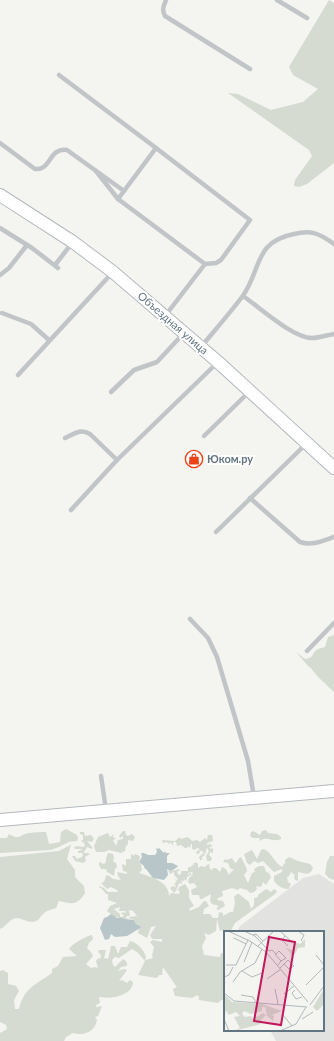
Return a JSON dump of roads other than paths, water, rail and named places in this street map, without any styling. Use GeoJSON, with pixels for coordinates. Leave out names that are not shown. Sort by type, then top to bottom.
{"type":"FeatureCollection","features":[{"type":"Feature","properties":{"kind":"main road","name":"Объездная улица"},"geometry":{"type":"LineString","coordinates":[[0,195],[73,242],[113,272],[218,362],[334,468]]}},
{"type":"Feature","properties":{"kind":"main road"},"geometry":{"type":"LineString","coordinates":[[0,820],[334,791]]}},
{"type":"Feature","properties":{"kind":"lane"},"geometry":{"type":"LineString","coordinates":[[166,0],[163,7],[165,16],[250,69]]}},
{"type":"Feature","properties":{"kind":"lane"},"geometry":{"type":"LineString","coordinates":[[277,0],[307,18]]}},
{"type":"Feature","properties":{"kind":"lane"},"geometry":{"type":"LineString","coordinates":[[59,76],[250,220],[221,260],[216,263],[205,264],[118,199],[96,171]]}},
{"type":"Feature","properties":{"kind":"lane"},"geometry":{"type":"LineString","coordinates":[[0,143],[35,169],[44,167],[56,152],[63,149],[67,150],[124,191]]}},
{"type":"Feature","properties":{"kind":"lane"},"geometry":{"type":"LineString","coordinates":[[118,199],[156,148]]}},
{"type":"Feature","properties":{"kind":"lane"},"geometry":{"type":"LineString","coordinates":[[0,228],[56,266],[73,242]]}},
{"type":"Feature","properties":{"kind":"lane"},"geometry":{"type":"LineString","coordinates":[[201,347],[243,296],[250,283],[258,261],[268,245],[284,236],[306,232],[317,234],[334,244]]}},
{"type":"Feature","properties":{"kind":"lane"},"geometry":{"type":"LineString","coordinates":[[0,275],[10,268],[27,245]]}},
{"type":"Feature","properties":{"kind":"lane"},"geometry":{"type":"LineString","coordinates":[[165,316],[205,264]]}},
{"type":"Feature","properties":{"kind":"lane"},"geometry":{"type":"LineString","coordinates":[[18,375],[87,295],[113,272]]}},
{"type":"Feature","properties":{"kind":"lane"},"geometry":{"type":"LineString","coordinates":[[243,296],[299,336],[312,338],[334,334]]}},
{"type":"Feature","properties":{"kind":"lane"},"geometry":{"type":"LineString","coordinates":[[2,313],[31,324],[49,340]]}},
{"type":"Feature","properties":{"kind":"lane"},"geometry":{"type":"LineString","coordinates":[[111,392],[134,370],[157,362],[184,332]]}},
{"type":"Feature","properties":{"kind":"lane"},"geometry":{"type":"LineString","coordinates":[[71,510],[117,460],[218,362]]}},
{"type":"Feature","properties":{"kind":"lane"},"geometry":{"type":"LineString","coordinates":[[204,436],[250,391]]}},
{"type":"Feature","properties":{"kind":"lane"},"geometry":{"type":"LineString","coordinates":[[65,438],[84,430],[117,460]]}},
{"type":"Feature","properties":{"kind":"lane"},"geometry":{"type":"LineString","coordinates":[[216,532],[307,443]]}},
{"type":"Feature","properties":{"kind":"lane"},"geometry":{"type":"LineString","coordinates":[[250,498],[300,542],[316,544],[334,537]]}},
{"type":"Feature","properties":{"kind":"lane"},"geometry":{"type":"LineString","coordinates":[[190,619],[208,638],[217,657],[248,761],[254,798]]}},
{"type":"Feature","properties":{"kind":"lane"},"geometry":{"type":"LineString","coordinates":[[307,651],[334,623]]}},
{"type":"Feature","properties":{"kind":"lane"},"geometry":{"type":"LineString","coordinates":[[102,776],[107,811]]}},
{"type":"Feature","properties":{"kind":"place","name":"Юком.ру"},"geometry":{"type":"Point","coordinates":[194,459]}}]}
